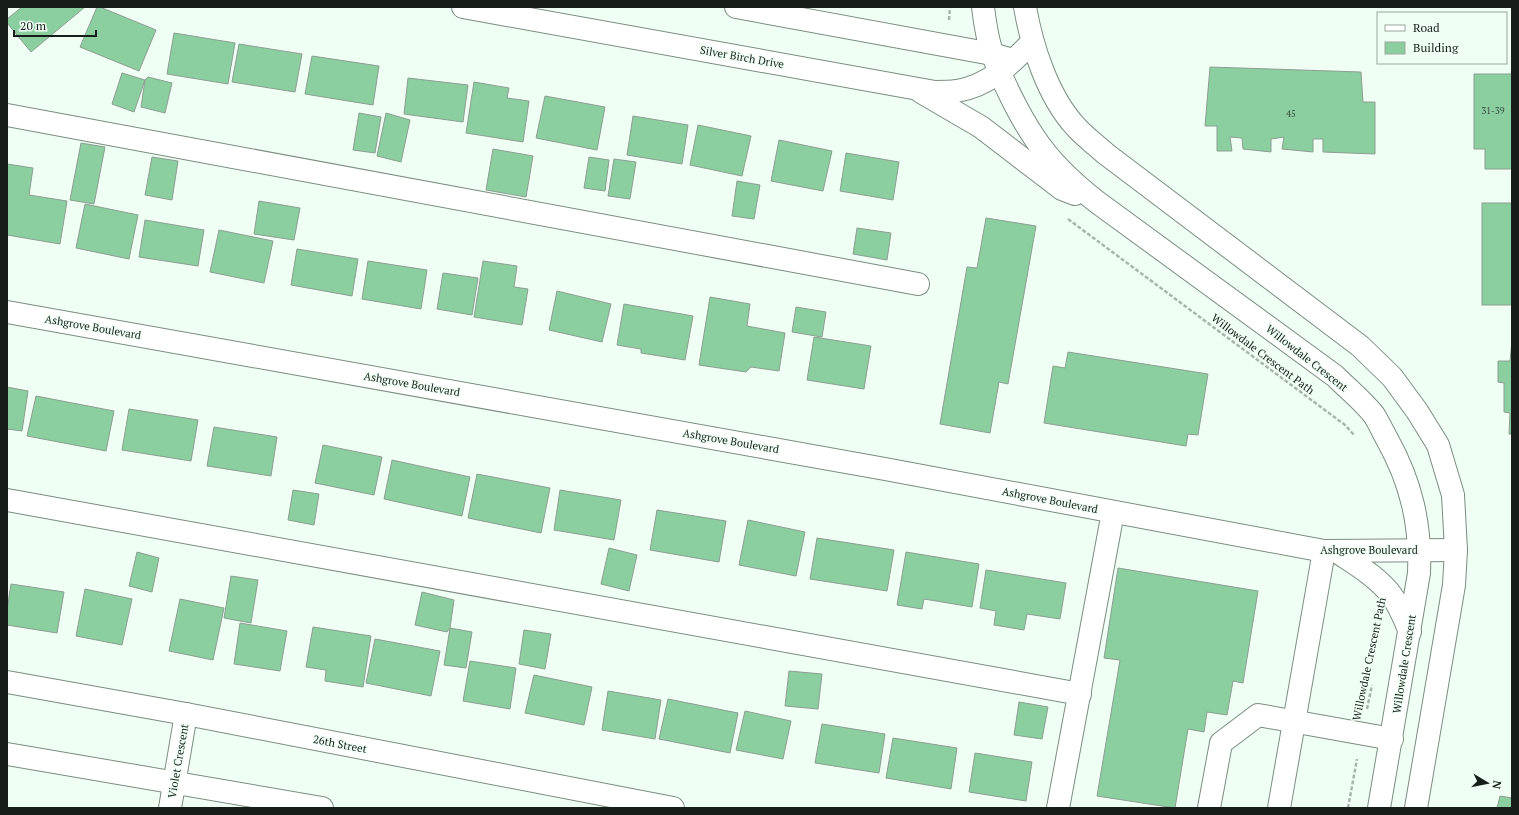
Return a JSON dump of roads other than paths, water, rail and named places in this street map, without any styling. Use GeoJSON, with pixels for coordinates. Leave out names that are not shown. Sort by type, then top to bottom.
{"type":"FeatureCollection","features":[{"type":"Feature","properties":{"kind":"street","name":"Silver Birch Drive"},"geometry":{"type":"LineString","coordinates":[[462,7],[934,92],[957,91],[986,81],[1002,62],[1032,42]]}},
{"type":"Feature","properties":{"kind":"street"},"geometry":{"type":"LineString","coordinates":[[736,7],[960,48],[1002,62],[1027,68],[1050,86]]}},
{"type":"Feature","properties":{"kind":"street","name":"Willowdale Crescent"},"geometry":{"type":"LineString","coordinates":[[983,7],[1002,62],[1034,137],[1077,187],[1335,376],[1357,396],[1374,416],[1395,455],[1409,488],[1416,517],[1420,550],[1419,573],[1392,739],[1379,808]]}},
{"type":"Feature","properties":{"kind":"street"},"geometry":{"type":"LineString","coordinates":[[1025,7],[1036,54],[1050,86],[1063,110],[1076,128],[1106,154],[1360,346],[1392,377],[1417,411],[1438,445],[1453,495],[1456,550],[1454,585],[1416,808]]}},
{"type":"Feature","properties":{"kind":"street"},"geometry":{"type":"LineString","coordinates":[[916,89],[981,127],[1062,189],[1097,202]]}},
{"type":"Feature","properties":{"kind":"street"},"geometry":{"type":"LineString","coordinates":[[7,115],[918,284]]}},
{"type":"Feature","properties":{"kind":"street","name":"Ashgrove Boulevard"},"geometry":{"type":"LineString","coordinates":[[7,312],[885,469],[1330,551],[1456,550]]}},
{"type":"Feature","properties":{"kind":"street"},"geometry":{"type":"LineString","coordinates":[[7,500],[1080,694]]}},
{"type":"Feature","properties":{"kind":"street"},"geometry":{"type":"LineString","coordinates":[[1058,808],[1113,512]]}},
{"type":"Feature","properties":{"kind":"street"},"geometry":{"type":"LineString","coordinates":[[1279,808],[1294,722],[1330,551],[1371,576],[1391,595],[1402,612],[1410,632]]}},
{"type":"Feature","properties":{"kind":"street","name":"26th Street"},"geometry":{"type":"LineString","coordinates":[[7,682],[186,714],[673,808]]}},
{"type":"Feature","properties":{"kind":"street","name":"Violet Crescent"},"geometry":{"type":"LineString","coordinates":[[170,808],[186,714]]}},
{"type":"Feature","properties":{"kind":"street"},"geometry":{"type":"LineString","coordinates":[[1209,808],[1221,743],[1258,715],[1392,739]]}},
{"type":"Feature","properties":{"kind":"street"},"geometry":{"type":"LineString","coordinates":[[7,754],[322,808]]}}]}
